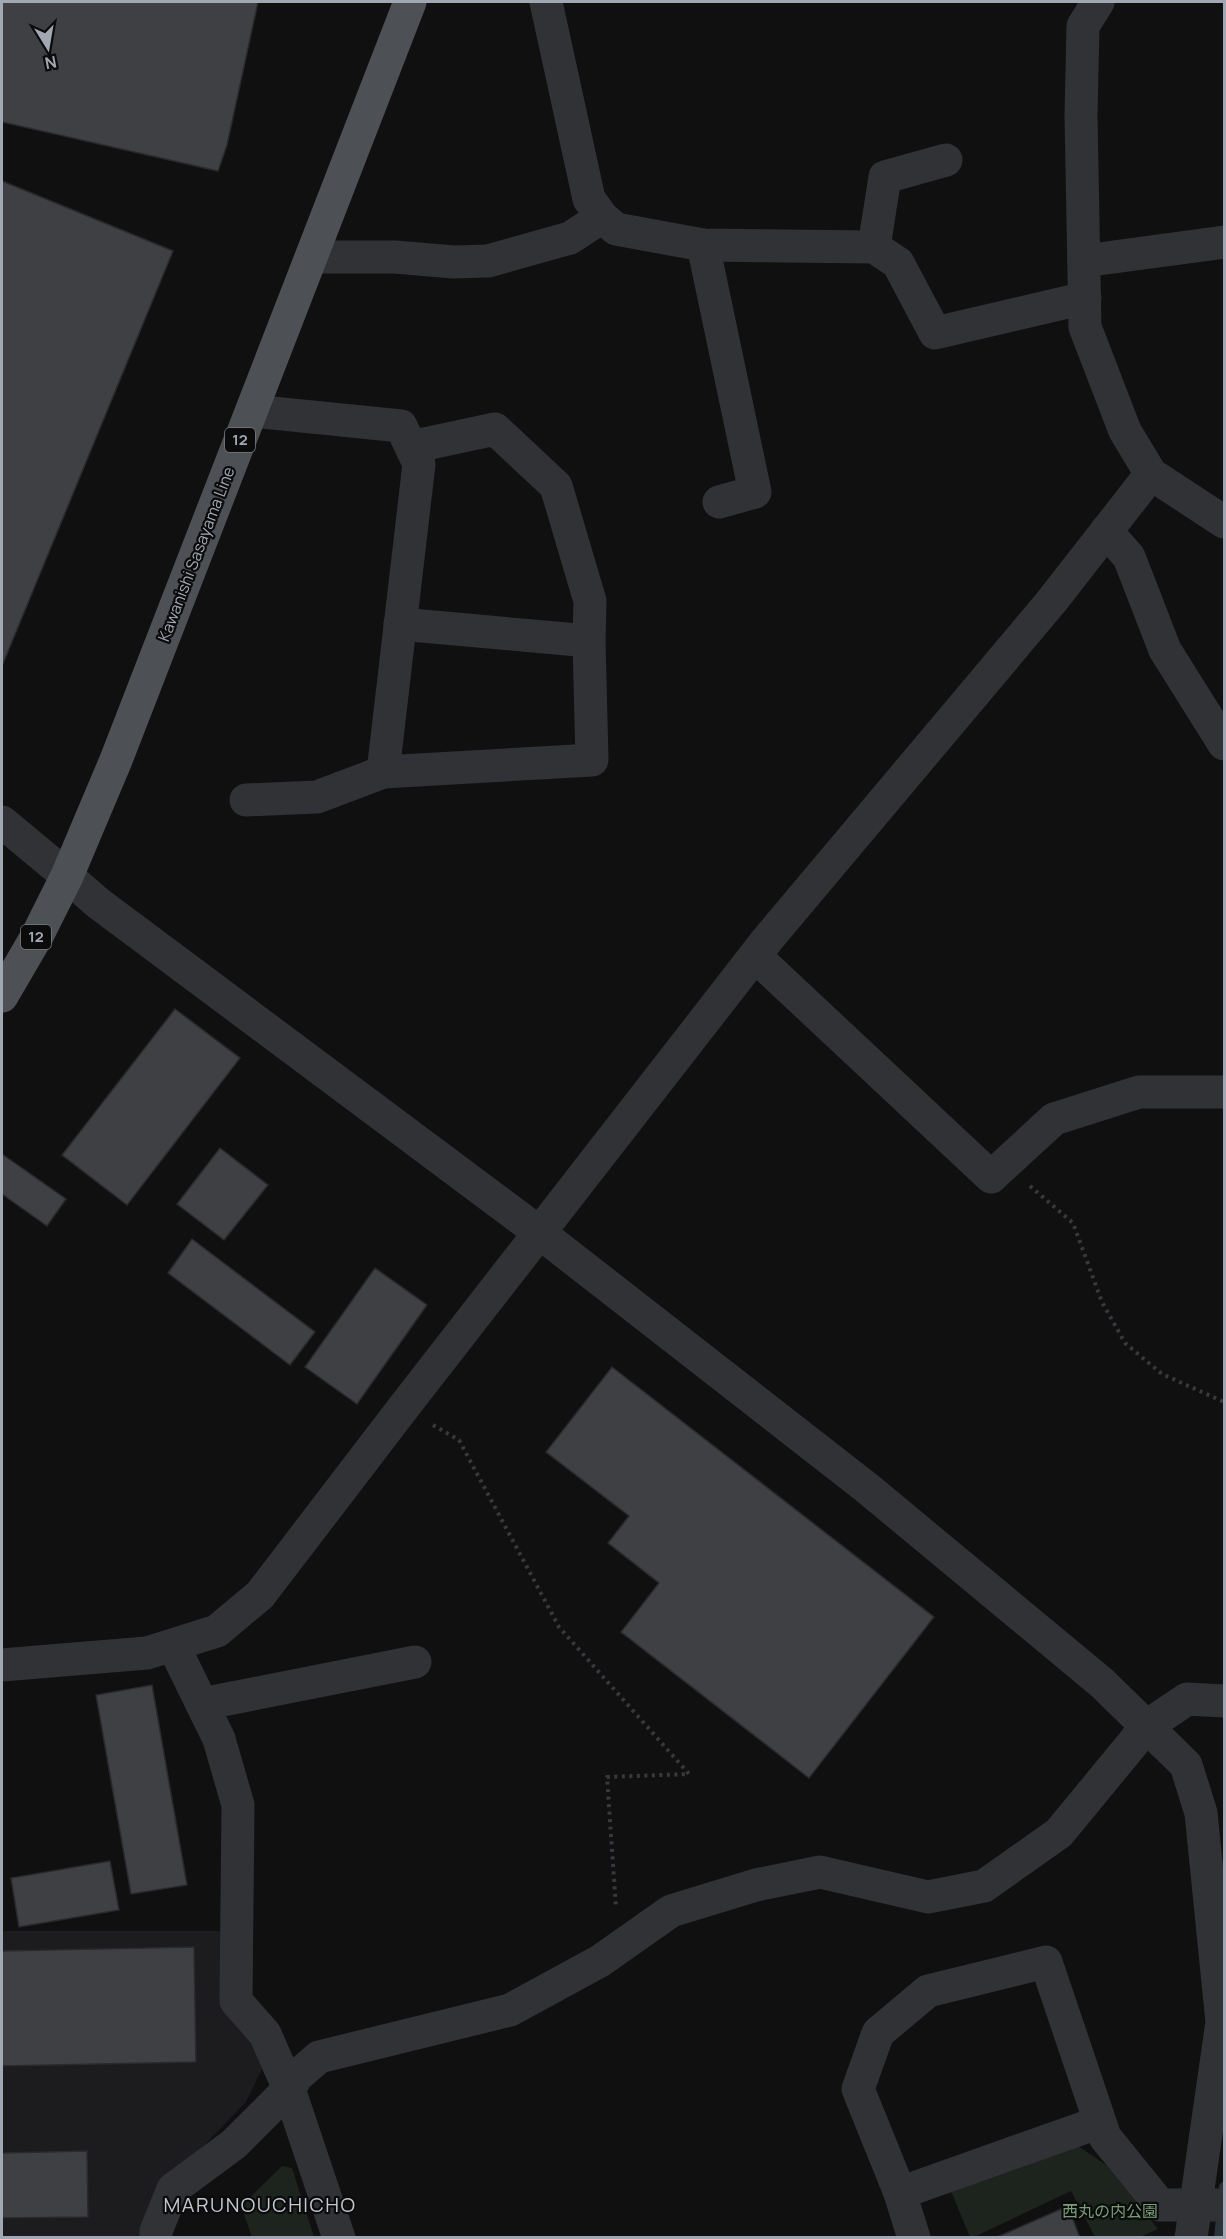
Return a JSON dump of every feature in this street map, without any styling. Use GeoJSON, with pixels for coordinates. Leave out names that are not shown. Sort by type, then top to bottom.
{"type":"FeatureCollection","features":[{"type":"Feature","properties":{"kind":"main road","name":"Kawanishi Sasayama Line"},"geometry":{"type":"LineString","coordinates":[[2,996],[37,936],[67,876],[116,760],[410,2]]}},
{"type":"Feature","properties":{"kind":"street"},"geometry":{"type":"LineString","coordinates":[[546,2],[589,199],[602,217],[616,229],[703,245],[874,247],[898,263],[935,333],[1085,298]]}},
{"type":"Feature","properties":{"kind":"street"},"geometry":{"type":"LineString","coordinates":[[1098,2],[1083,26],[1081,115],[1085,327],[1125,431],[1151,474],[1224,522]]}},
{"type":"Feature","properties":{"kind":"street"},"geometry":{"type":"LineString","coordinates":[[874,247],[885,177],[946,160]]}},
{"type":"Feature","properties":{"kind":"street"},"geometry":{"type":"LineString","coordinates":[[312,257],[395,257],[454,262],[488,261],[570,238],[602,217]]}},
{"type":"Feature","properties":{"kind":"street"},"geometry":{"type":"LineString","coordinates":[[1084,261],[1224,242]]}},
{"type":"Feature","properties":{"kind":"street"},"geometry":{"type":"LineString","coordinates":[[703,245],[755,492],[719,502]]}},
{"type":"Feature","properties":{"kind":"street"},"geometry":{"type":"LineString","coordinates":[[252,411],[401,426],[419,464],[382,772]]}},
{"type":"Feature","properties":{"kind":"street"},"geometry":{"type":"LineString","coordinates":[[246,800],[317,797],[382,772],[592,760],[590,601],[556,486],[495,429],[411,447]]}},
{"type":"Feature","properties":{"kind":"street"},"geometry":{"type":"LineString","coordinates":[[2,1665],[147,1653],[217,1631],[260,1595],[755,956],[1051,602],[1151,474]]}},
{"type":"Feature","properties":{"kind":"street"},"geometry":{"type":"LineString","coordinates":[[1106,531],[1130,557],[1165,650],[1224,744]]}},
{"type":"Feature","properties":{"kind":"street"},"geometry":{"type":"LineString","coordinates":[[400,624],[589,641]]}},
{"type":"Feature","properties":{"kind":"street"},"geometry":{"type":"LineString","coordinates":[[2,822],[108,910],[540,1233],[867,1488],[1102,1683],[1186,1765],[1201,1813],[1222,2022],[1210,2205],[1191,2238]]}},
{"type":"Feature","properties":{"kind":"street"},"geometry":{"type":"LineString","coordinates":[[755,956],[991,1177],[1054,1119],[1139,1092],[1224,1092]]}},
{"type":"Feature","properties":{"kind":"street"},"geometry":{"type":"LineString","coordinates":[[173,1645],[219,1739],[238,1805],[236,2001],[265,2034],[289,2089],[339,2238]]}},
{"type":"Feature","properties":{"kind":"street"},"geometry":{"type":"LineString","coordinates":[[202,1704],[415,1662]]}},
{"type":"Feature","properties":{"kind":"street"},"geometry":{"type":"LineString","coordinates":[[156,2238],[156,2232],[173,2189],[234,2144],[289,2089],[297,2076],[319,2057],[510,2010],[600,1961],[671,1911],[756,1885],[820,1872],[928,1897],[984,1886],[1059,1833],[1147,1726],[1187,1699],[1224,1701]]}},
{"type":"Feature","properties":{"kind":"street"},"geometry":{"type":"LineString","coordinates":[[914,2238],[900,2193],[858,2088],[878,2033],[928,1991],[1046,1962],[1105,2137],[1160,2205],[1210,2205]]}},
{"type":"Feature","properties":{"kind":"street"},"geometry":{"type":"LineString","coordinates":[[900,2193],[1100,2122]]}},
{"type":"Feature","properties":{"kind":"path"},"geometry":{"type":"LineString","coordinates":[[1005,1164],[1073,1222],[1102,1302],[1125,1343],[1162,1374],[1224,1402]]}},
{"type":"Feature","properties":{"kind":"path"},"geometry":{"type":"LineString","coordinates":[[403,1408],[459,1440],[559,1627],[689,1774],[607,1777],[619,1947]]}},
{"type":"Feature","properties":{"kind":"shaded area"},"geometry":{"type":"Polygon","coordinates":[[[2,1931],[228,1931],[227,2009],[265,2063],[246,2102],[151,2204],[139,2237],[2,2237],[2,1931]]]}},
{"type":"Feature","properties":{"kind":"green space","name":"西丸の内公園"},"geometry":{"type":"Polygon","coordinates":[[[1071,2141],[1106,2165],[1158,2229],[1140,2237],[1095,2237],[1071,2191],[970,2237],[951,2191],[1071,2141]]]}},
{"type":"Feature","properties":{"kind":"green space"},"geometry":{"type":"Polygon","coordinates":[[[282,2166],[292,2168],[314,2237],[252,2237],[241,2206],[282,2166]]]}},
{"type":"Feature","properties":{"kind":"building"},"geometry":{"type":"Polygon","coordinates":[[[2,2],[258,2],[227,145],[218,171],[2,122],[2,2]]]}},
{"type":"Feature","properties":{"kind":"building"},"geometry":{"type":"Polygon","coordinates":[[[2,181],[173,251],[2,666],[2,181]]]}},
{"type":"Feature","properties":{"kind":"building"},"geometry":{"type":"Polygon","coordinates":[[[175,1009],[240,1058],[127,1205],[62,1155],[175,1009]]]}},
{"type":"Feature","properties":{"kind":"building"},"geometry":{"type":"Polygon","coordinates":[[[220,1148],[268,1185],[224,1240],[177,1204],[220,1148]]]}},
{"type":"Feature","properties":{"kind":"building"},"geometry":{"type":"Polygon","coordinates":[[[2,1154],[66,1199],[47,1226],[2,1194],[2,1154]]]}},
{"type":"Feature","properties":{"kind":"building"},"geometry":{"type":"Polygon","coordinates":[[[192,1239],[315,1332],[290,1365],[168,1273],[192,1239]]]}},
{"type":"Feature","properties":{"kind":"building"},"geometry":{"type":"Polygon","coordinates":[[[375,1268],[427,1305],[357,1404],[305,1367],[375,1268]]]}},
{"type":"Feature","properties":{"kind":"building"},"geometry":{"type":"Polygon","coordinates":[[[612,1367],[934,1617],[809,1778],[621,1632],[659,1583],[608,1543],[629,1516],[546,1452],[612,1367]]]}},
{"type":"Feature","properties":{"kind":"building"},"geometry":{"type":"Polygon","coordinates":[[[152,1685],[187,1885],[131,1894],[96,1695],[152,1685]]]}},
{"type":"Feature","properties":{"kind":"building"},"geometry":{"type":"Polygon","coordinates":[[[110,1861],[119,1910],[19,1927],[11,1878],[110,1861]]]}},
{"type":"Feature","properties":{"kind":"building"},"geometry":{"type":"Polygon","coordinates":[[[194,1947],[196,2062],[2,2066],[2,1951],[194,1947]]]}},
{"type":"Feature","properties":{"kind":"building"},"geometry":{"type":"Polygon","coordinates":[[[87,2151],[88,2217],[2,2218],[2,2153],[87,2151]]]}},
{"type":"Feature","properties":{"kind":"building"},"geometry":{"type":"Polygon","coordinates":[[[1068,2206],[1080,2238],[995,2238],[1068,2206]]]}},
{"type":"Feature","properties":{"kind":"waterway"},"geometry":{"type":"LineString","coordinates":[[1219,2238],[1224,2187]]}},
{"type":"Feature","properties":{"kind":"district","name":"MARUNOUCHICHO"},"geometry":{"type":"Point","coordinates":[260,2205]}}]}
